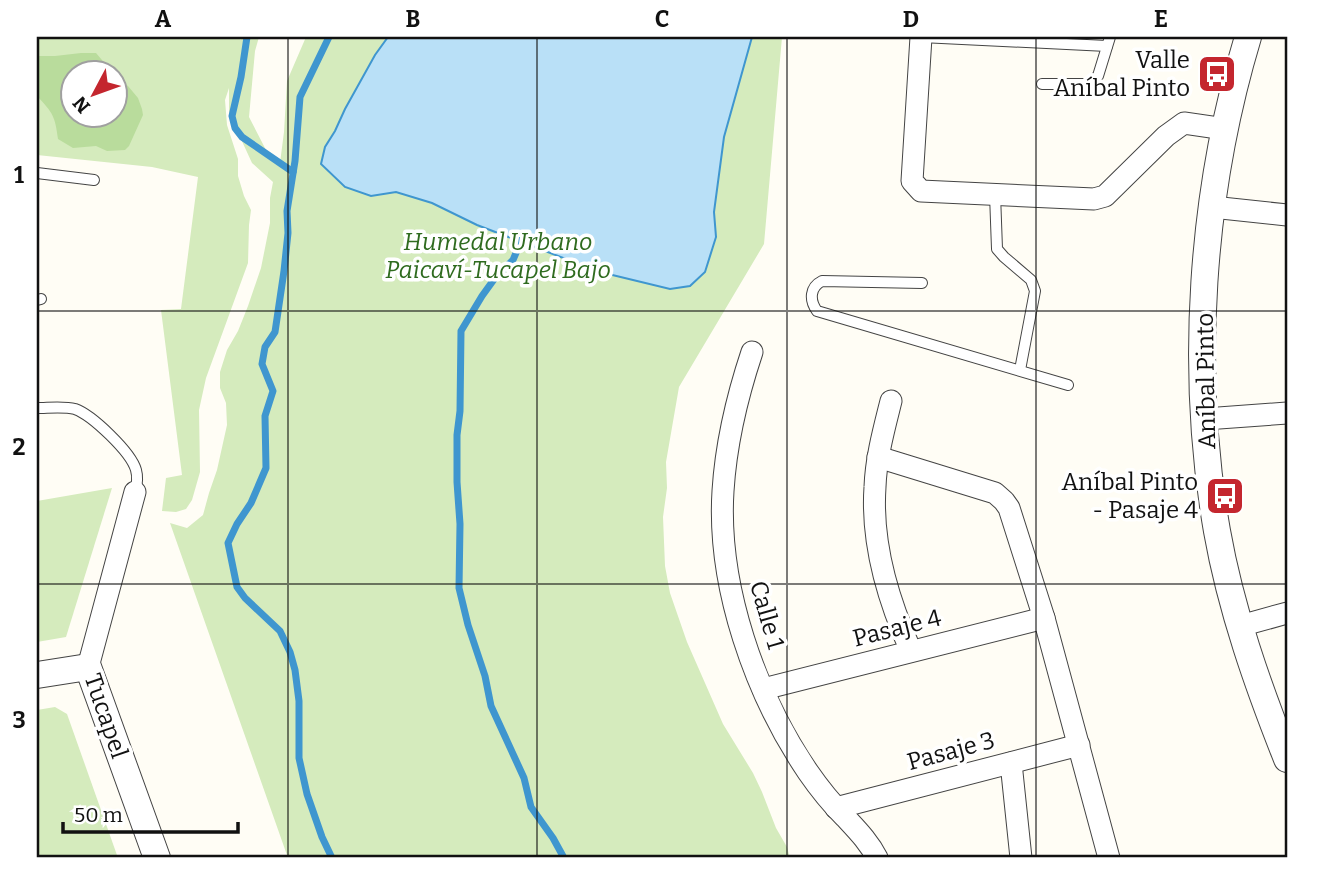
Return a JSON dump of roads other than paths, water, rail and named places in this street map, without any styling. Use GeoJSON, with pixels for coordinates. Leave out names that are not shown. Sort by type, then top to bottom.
{"type":"FeatureCollection","features":[{"type":"Feature","properties":{"kind":"street"},"geometry":{"type":"LineString","coordinates":[[921,37],[912,181],[922,191],[1094,199],[1105,196],[1166,136],[1184,123],[1225,129]]}},
{"type":"Feature","properties":{"kind":"street","name":"Aníbal Pinto"},"geometry":{"type":"LineString","coordinates":[[1248,37],[1231,95],[1212,207],[1203,314],[1205,419],[1209,478],[1228,583],[1252,663],[1287,759]]}},
{"type":"Feature","properties":{"kind":"street"},"geometry":{"type":"LineString","coordinates":[[1212,207],[1287,215]]}},
{"type":"Feature","properties":{"kind":"street","name":"Calle 1"},"geometry":{"type":"LineString","coordinates":[[752,352],[733,417],[722,494],[723,530],[734,602],[751,660],[790,743],[808,773],[863,836],[877,858]]}},
{"type":"Feature","properties":{"kind":"street"},"geometry":{"type":"LineString","coordinates":[[891,401],[878,457],[875,517],[878,547],[891,601],[911,651]]}},
{"type":"Feature","properties":{"kind":"street"},"geometry":{"type":"LineString","coordinates":[[1205,419],[1287,414]]}},
{"type":"Feature","properties":{"kind":"street"},"geometry":{"type":"LineString","coordinates":[[878,457],[995,493],[1009,508],[1044,618],[1109,858]]}},
{"type":"Feature","properties":{"kind":"street","name":"Tucapel"},"geometry":{"type":"LineString","coordinates":[[135,492],[88,667],[157,858]]}},
{"type":"Feature","properties":{"kind":"street"},"geometry":{"type":"LineString","coordinates":[[1240,626],[1287,614]]}},
{"type":"Feature","properties":{"kind":"street","name":"Pasaje 4"},"geometry":{"type":"LineString","coordinates":[[763,689],[1044,618]]}},
{"type":"Feature","properties":{"kind":"street"},"geometry":{"type":"LineString","coordinates":[[37,675],[88,667]]}},
{"type":"Feature","properties":{"kind":"street","name":"Pasaje 3"},"geometry":{"type":"LineString","coordinates":[[836,808],[1079,745]]}},
{"type":"Feature","properties":{"kind":"street"},"geometry":{"type":"LineString","coordinates":[[1011,763],[1021,858]]}},
{"type":"Feature","properties":{"kind":"lane"},"geometry":{"type":"LineString","coordinates":[[921,37],[1108,42],[1098,76],[1088,83],[1042,84]]}},
{"type":"Feature","properties":{"kind":"lane"},"geometry":{"type":"LineString","coordinates":[[37,173],[94,180]]}},
{"type":"Feature","properties":{"kind":"lane"},"geometry":{"type":"LineString","coordinates":[[995,194],[998,249],[1031,280],[1035,291],[1020,370]]}},
{"type":"Feature","properties":{"kind":"lane"},"geometry":{"type":"LineString","coordinates":[[922,283],[822,281],[815,285],[812,293],[813,306],[817,311],[1068,385]]}},
{"type":"Feature","properties":{"kind":"lane"},"geometry":{"type":"LineString","coordinates":[[37,408],[75,410],[106,430],[136,469],[135,492]]}},
{"type":"Feature","properties":{"kind":"water"},"geometry":{"type":"Polygon","coordinates":[[[388,37],[752,37],[724,137],[714,212],[716,237],[705,272],[690,286],[670,289],[600,272],[477,225],[432,203],[396,192],[371,196],[345,187],[321,164],[325,147],[375,55],[388,37]]]}},
{"type":"Feature","properties":{"kind":"waterway"},"geometry":{"type":"LineString","coordinates":[[247,37],[232,116],[235,128],[242,137],[293,172]]}},
{"type":"Feature","properties":{"kind":"waterway"},"geometry":{"type":"LineString","coordinates":[[329,37],[300,97],[295,161],[287,211],[284,271],[275,332],[265,347],[262,364],[273,391],[265,416],[266,468],[251,503],[228,543],[237,587],[280,631],[290,652],[299,701],[299,758],[307,794],[332,858]]}},
{"type":"Feature","properties":{"kind":"waterway"},"geometry":{"type":"LineString","coordinates":[[524,234],[513,260],[495,278],[461,331],[457,435],[459,588],[491,706],[524,778],[531,807],[564,858]]}},
{"type":"Feature","properties":{"kind":"place","name":"Valle Aníbal Pinto"},"geometry":{"type":"Point","coordinates":[1217,74]}},
{"type":"Feature","properties":{"kind":"place","name":"Aníbal Pinto - Pasaje 4"},"geometry":{"type":"Point","coordinates":[1225,496]}},
{"type":"Feature","properties":{"kind":"park label","name":"Humedal Urbano Paicaví-Tucapel Bajo"},"geometry":{"type":"Point","coordinates":[498,256]}}]}
